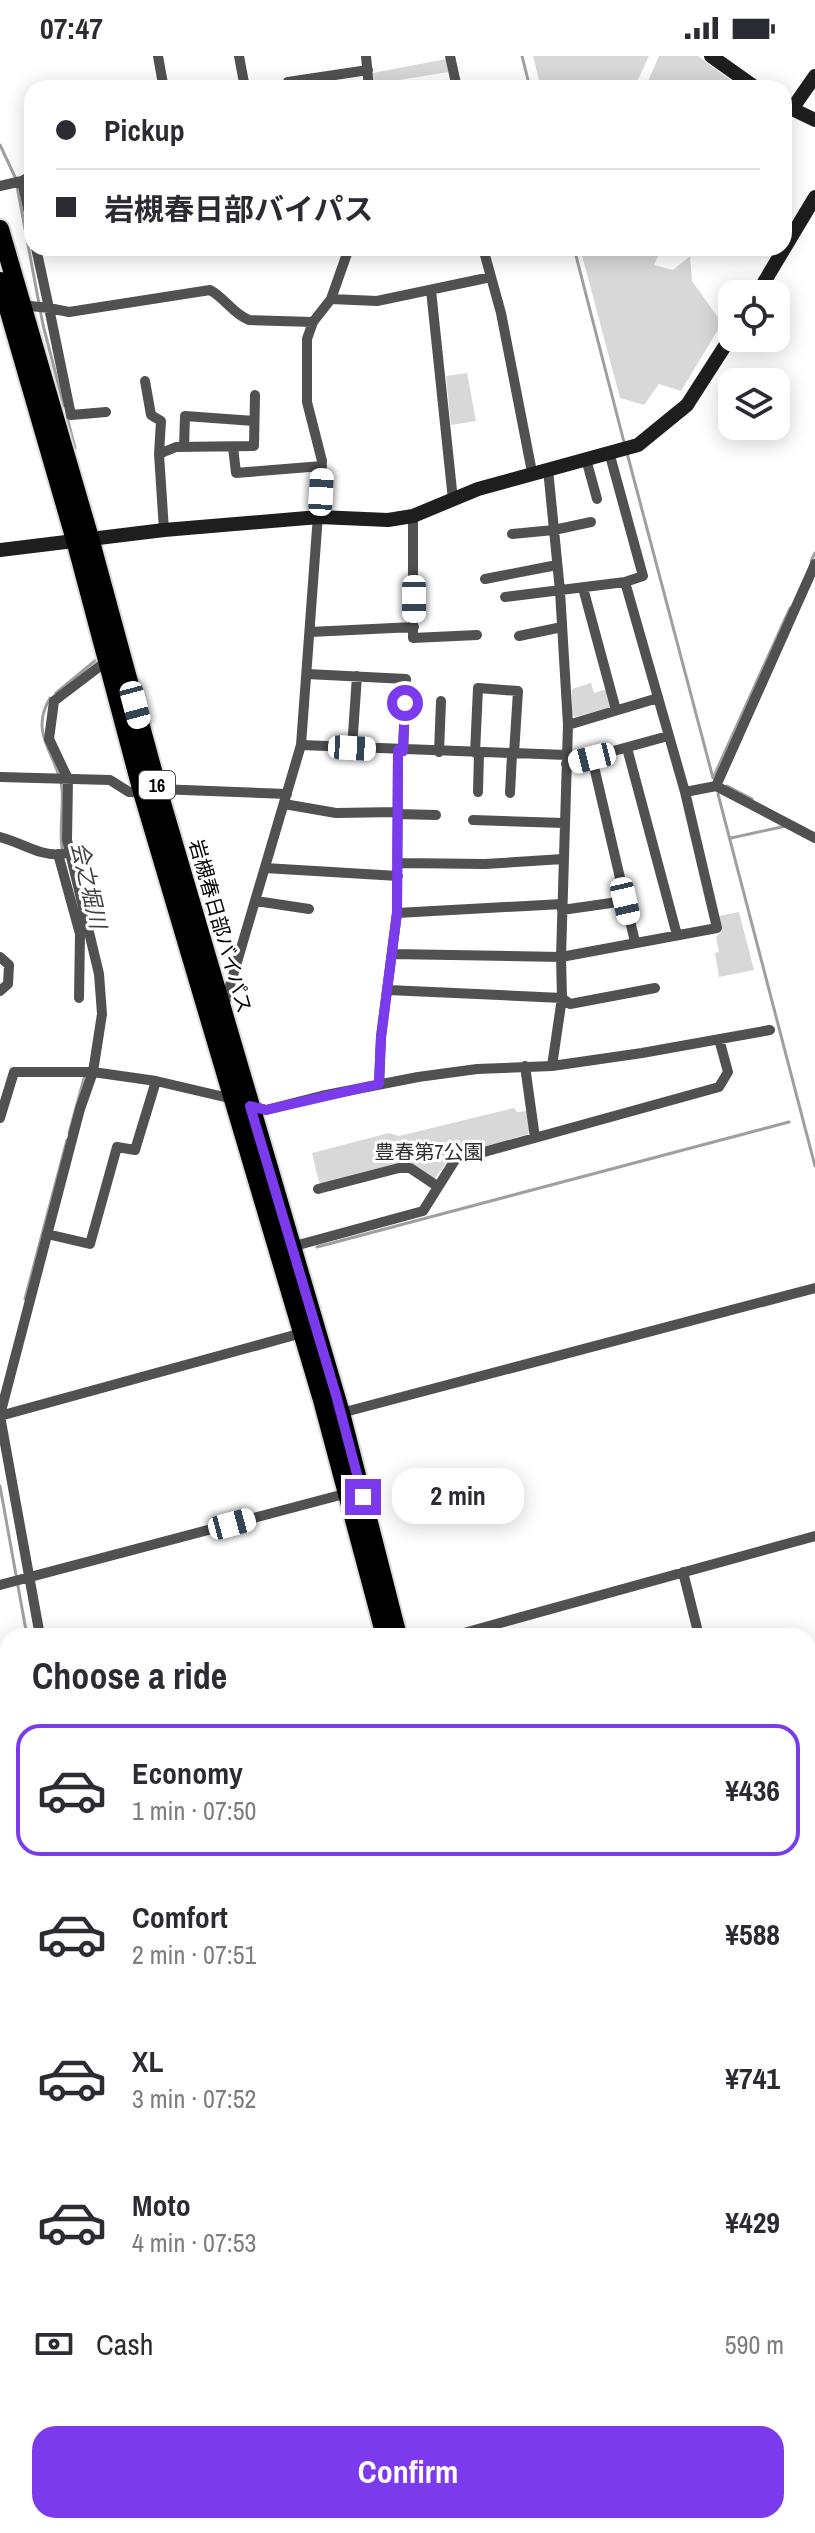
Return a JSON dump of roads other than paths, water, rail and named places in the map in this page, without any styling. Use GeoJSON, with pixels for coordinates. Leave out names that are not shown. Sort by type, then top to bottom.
{"type":"FeatureCollection","features":[{"type":"Feature","properties":{"kind":"highway","name":"岩槻春日部バイパス"},"geometry":{"type":"LineString","coordinates":[[0,229],[9,303]]}},
{"type":"Feature","properties":{"kind":"highway","name":"岩槻春日部バイパス"},"geometry":{"type":"LineString","coordinates":[[0,281],[82,539],[150,791],[242,1103],[383,1628]]}},
{"type":"Feature","properties":{"kind":"highway","name":"岩槻春日部バイパス"},"geometry":{"type":"LineString","coordinates":[[82,539],[108,660],[223,1011],[242,1103],[291,1247],[341,1413],[396,1628]]}},
{"type":"Feature","properties":{"kind":"street"},"geometry":{"type":"LineString","coordinates":[[158,56],[162,80]]}},
{"type":"Feature","properties":{"kind":"street"},"geometry":{"type":"LineString","coordinates":[[239,56],[244,80]]}},
{"type":"Feature","properties":{"kind":"street"},"geometry":{"type":"LineString","coordinates":[[366,56],[369,80]]}},
{"type":"Feature","properties":{"kind":"street"},"geometry":{"type":"LineString","coordinates":[[450,56],[455,80]]}},
{"type":"Feature","properties":{"kind":"street"},"geometry":{"type":"LineString","coordinates":[[711,56],[745,80]]}},
{"type":"Feature","properties":{"kind":"street"},"geometry":{"type":"LineString","coordinates":[[301,80],[368,70]]}},
{"type":"Feature","properties":{"kind":"street"},"geometry":{"type":"LineString","coordinates":[[792,102],[815,76]]}},
{"type":"Feature","properties":{"kind":"street"},"geometry":{"type":"LineString","coordinates":[[792,109],[815,120]]}},
{"type":"Feature","properties":{"kind":"street"},"geometry":{"type":"LineString","coordinates":[[17,181],[24,202]]}},
{"type":"Feature","properties":{"kind":"street"},"geometry":{"type":"LineString","coordinates":[[792,235],[815,197]]}},
{"type":"Feature","properties":{"kind":"street"},"geometry":{"type":"LineString","coordinates":[[38,256],[71,415],[106,412]]}},
{"type":"Feature","properties":{"kind":"street"},"geometry":{"type":"LineString","coordinates":[[223,1011],[301,745],[322,466],[307,402],[307,339],[313,322],[331,299],[346,256]]}},
{"type":"Feature","properties":{"kind":"street"},"geometry":{"type":"LineString","coordinates":[[485,256],[507,344],[532,472]]}},
{"type":"Feature","properties":{"kind":"street"},"geometry":{"type":"LineString","coordinates":[[765,280],[780,256]]}},
{"type":"Feature","properties":{"kind":"street"},"geometry":{"type":"LineString","coordinates":[[331,299],[377,301],[491,277]]}},
{"type":"Feature","properties":{"kind":"street"},"geometry":{"type":"LineString","coordinates":[[9,303],[69,312],[210,290],[239,316],[249,320],[313,322]]}},
{"type":"Feature","properties":{"kind":"street"},"geometry":{"type":"LineString","coordinates":[[431,290],[453,500]]}},
{"type":"Feature","properties":{"kind":"street"},"geometry":{"type":"LineString","coordinates":[[0,550],[164,530],[319,517],[388,520],[413,516],[478,489],[638,445],[687,405],[721,352]]}},
{"type":"Feature","properties":{"kind":"street"},"geometry":{"type":"LineString","coordinates":[[145,381],[151,415],[161,421],[159,454],[164,530]]}},
{"type":"Feature","properties":{"kind":"street"},"geometry":{"type":"LineString","coordinates":[[159,454],[176,447],[254,446],[255,395]]}},
{"type":"Feature","properties":{"kind":"street"},"geometry":{"type":"LineString","coordinates":[[184,447],[185,416],[254,421]]}},
{"type":"Feature","properties":{"kind":"street"},"geometry":{"type":"LineString","coordinates":[[233,447],[236,473],[322,466]]}},
{"type":"Feature","properties":{"kind":"street"},"geometry":{"type":"LineString","coordinates":[[505,597],[625,582],[643,576],[609,452]]}},
{"type":"Feature","properties":{"kind":"street"},"geometry":{"type":"LineString","coordinates":[[586,459],[597,499]]}},
{"type":"Feature","properties":{"kind":"street"},"geometry":{"type":"LineString","coordinates":[[548,469],[560,591],[568,725],[562,998],[552,1066]]}},
{"type":"Feature","properties":{"kind":"street"},"geometry":{"type":"LineString","coordinates":[[413,516],[413,638],[477,635]]}},
{"type":"Feature","properties":{"kind":"street"},"geometry":{"type":"LineString","coordinates":[[512,534],[591,522]]}},
{"type":"Feature","properties":{"kind":"street"},"geometry":{"type":"LineString","coordinates":[[716,786],[815,564]]}},
{"type":"Feature","properties":{"kind":"street"},"geometry":{"type":"LineString","coordinates":[[485,579],[557,565]]}},
{"type":"Feature","properties":{"kind":"street"},"geometry":{"type":"LineString","coordinates":[[392,954],[561,957],[717,928],[685,792],[625,582]]}},
{"type":"Feature","properties":{"kind":"street"},"geometry":{"type":"LineString","coordinates":[[583,588],[616,710]]}},
{"type":"Feature","properties":{"kind":"street"},"geometry":{"type":"LineString","coordinates":[[310,632],[414,627]]}},
{"type":"Feature","properties":{"kind":"street"},"geometry":{"type":"LineString","coordinates":[[519,636],[562,627]]}},
{"type":"Feature","properties":{"kind":"street"},"geometry":{"type":"LineString","coordinates":[[79,998],[80,942],[64,854],[62,779],[49,739],[54,701],[108,660]]}},
{"type":"Feature","properties":{"kind":"street"},"geometry":{"type":"LineString","coordinates":[[307,674],[406,679],[400,750],[397,913],[381,1037],[379,1084]]}},
{"type":"Feature","properties":{"kind":"street"},"geometry":{"type":"LineString","coordinates":[[352,748],[357,676]]}},
{"type":"Feature","properties":{"kind":"street"},"geometry":{"type":"LineString","coordinates":[[478,792],[478,688],[518,691],[510,793]]}},
{"type":"Feature","properties":{"kind":"street"},"geometry":{"type":"LineString","coordinates":[[568,725],[658,698]]}},
{"type":"Feature","properties":{"kind":"street"},"geometry":{"type":"LineString","coordinates":[[439,752],[441,701]]}},
{"type":"Feature","properties":{"kind":"street"},"geometry":{"type":"LineString","coordinates":[[301,745],[513,754],[566,760],[592,758],[668,736]]}},
{"type":"Feature","properties":{"kind":"street"},"geometry":{"type":"LineString","coordinates":[[627,748],[677,935]]}},
{"type":"Feature","properties":{"kind":"street"},"geometry":{"type":"LineString","coordinates":[[592,758],[635,942]]}},
{"type":"Feature","properties":{"kind":"street"},"geometry":{"type":"LineString","coordinates":[[0,777],[110,780],[129,792],[286,799],[336,813],[436,815]]}},
{"type":"Feature","properties":{"kind":"street"},"geometry":{"type":"LineString","coordinates":[[685,792],[716,786],[815,838]]}},
{"type":"Feature","properties":{"kind":"street"},"geometry":{"type":"LineString","coordinates":[[473,820],[564,823]]}},
{"type":"Feature","properties":{"kind":"street"},"geometry":{"type":"LineString","coordinates":[[0,837],[26,848],[64,854]]}},
{"type":"Feature","properties":{"kind":"street"},"geometry":{"type":"LineString","coordinates":[[39,1628],[0,1416],[93,1072],[102,1014],[99,974],[92,941],[64,854]]}},
{"type":"Feature","properties":{"kind":"street"},"geometry":{"type":"LineString","coordinates":[[399,863],[485,864],[563,859]]}},
{"type":"Feature","properties":{"kind":"street"},"geometry":{"type":"LineString","coordinates":[[265,868],[398,876]]}},
{"type":"Feature","properties":{"kind":"street"},"geometry":{"type":"LineString","coordinates":[[256,901],[309,909]]}},
{"type":"Feature","properties":{"kind":"street"},"geometry":{"type":"LineString","coordinates":[[397,913],[562,907],[625,901]]}},
{"type":"Feature","properties":{"kind":"street"},"geometry":{"type":"LineString","coordinates":[[80,942],[92,941]]}},
{"type":"Feature","properties":{"kind":"street"},"geometry":{"type":"LineString","coordinates":[[0,957],[9,965],[8,984],[0,991]]}},
{"type":"Feature","properties":{"kind":"street"},"geometry":{"type":"LineString","coordinates":[[388,990],[562,998],[570,1004],[655,988]]}},
{"type":"Feature","properties":{"kind":"street"},"geometry":{"type":"LineString","coordinates":[[0,1118],[14,1072],[93,1072],[156,1081],[266,1110],[379,1084],[477,1069],[552,1066],[770,1030]]}},
{"type":"Feature","properties":{"kind":"street"},"geometry":{"type":"LineString","coordinates":[[291,1247],[329,1233],[423,1211],[455,1160],[719,1087],[728,1072],[719,1039]]}},
{"type":"Feature","properties":{"kind":"street"},"geometry":{"type":"LineString","coordinates":[[525,1066],[535,1138]]}},
{"type":"Feature","properties":{"kind":"street"},"geometry":{"type":"LineString","coordinates":[[47,1234],[90,1244],[117,1147],[135,1150],[156,1081]]}},
{"type":"Feature","properties":{"kind":"street"},"geometry":{"type":"LineString","coordinates":[[318,1189],[399,1168],[410,1168],[434,1184]]}},
{"type":"Feature","properties":{"kind":"street"},"geometry":{"type":"LineString","coordinates":[[341,1413],[815,1288]]}},
{"type":"Feature","properties":{"kind":"street"},"geometry":{"type":"LineString","coordinates":[[0,1416],[302,1333]]}},
{"type":"Feature","properties":{"kind":"street"},"geometry":{"type":"LineString","coordinates":[[0,1585],[348,1493]]}},
{"type":"Feature","properties":{"kind":"street"},"geometry":{"type":"LineString","coordinates":[[482,1628],[815,1536]]}},
{"type":"Feature","properties":{"kind":"street"},"geometry":{"type":"LineString","coordinates":[[683,1572],[697,1628]]}},
{"type":"Feature","properties":{"kind":"waterway"},"geometry":{"type":"LineString","coordinates":[[522,56],[528,80]]}},
{"type":"Feature","properties":{"kind":"waterway","name":"会之堀川"},"geometry":{"type":"LineString","coordinates":[[0,145],[16,179]]}},
{"type":"Feature","properties":{"kind":"waterway","name":"会之堀川"},"geometry":{"type":"LineString","coordinates":[[17,186],[24,223]]}},
{"type":"Feature","properties":{"kind":"waterway","name":"会之堀川"},"geometry":{"type":"LineString","coordinates":[[30,256],[43,325],[64,406]]}},
{"type":"Feature","properties":{"kind":"waterway"},"geometry":{"type":"LineString","coordinates":[[576,256],[625,446]]}},
{"type":"Feature","properties":{"kind":"waterway","name":"会之堀川"},"geometry":{"type":"LineString","coordinates":[[67,417],[75,448]]}},
{"type":"Feature","properties":{"kind":"waterway"},"geometry":{"type":"LineString","coordinates":[[627,453],[713,778]]}},
{"type":"Feature","properties":{"kind":"waterway"},"geometry":{"type":"LineString","coordinates":[[811,561],[815,553]]}},
{"type":"Feature","properties":{"kind":"waterway"},"geometry":{"type":"LineString","coordinates":[[714,776],[790,608]]}},
{"type":"Feature","properties":{"kind":"waterway","name":"会之堀川"},"geometry":{"type":"LineString","coordinates":[[56,693],[96,660]]}},
{"type":"Feature","properties":{"kind":"waterway","name":"会之堀川"},"geometry":{"type":"LineString","coordinates":[[50,698],[42,723],[46,745],[62,789],[63,853]]}},
{"type":"Feature","properties":{"kind":"waterway"},"geometry":{"type":"LineString","coordinates":[[727,786],[752,799]]}},
{"type":"Feature","properties":{"kind":"waterway"},"geometry":{"type":"LineString","coordinates":[[718,794],[815,1166]]}},
{"type":"Feature","properties":{"kind":"waterway"},"geometry":{"type":"LineString","coordinates":[[731,838],[786,826]]}},
{"type":"Feature","properties":{"kind":"waterway"},"geometry":{"type":"LineString","coordinates":[[69,1133],[85,1075]]}},
{"type":"Feature","properties":{"kind":"waterway"},"geometry":{"type":"LineString","coordinates":[[317,1247],[789,1122]]}},
{"type":"Feature","properties":{"kind":"waterway"},"geometry":{"type":"LineString","coordinates":[[25,1299],[67,1140]]}},
{"type":"Feature","properties":{"kind":"waterway"},"geometry":{"type":"LineString","coordinates":[[0,1486],[16,1575]]}},
{"type":"Feature","properties":{"kind":"waterway"},"geometry":{"type":"LineString","coordinates":[[18,1586],[26,1628]]}},
{"type":"Feature","properties":{"kind":"park label","name":"豊春第7公園"},"geometry":{"type":"Point","coordinates":[429,1151]}}]}
